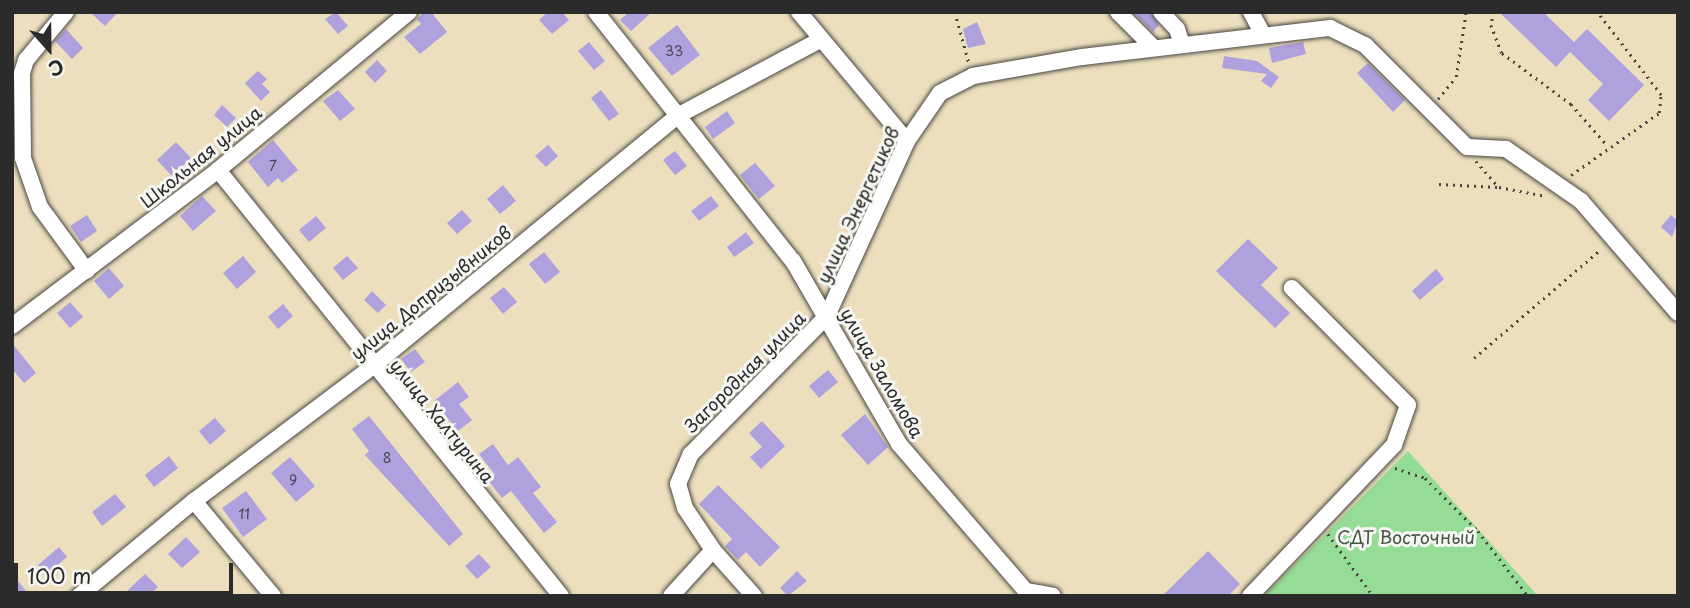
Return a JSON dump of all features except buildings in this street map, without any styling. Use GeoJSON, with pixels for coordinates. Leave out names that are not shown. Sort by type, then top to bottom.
{"type":"FeatureCollection","features":[{"type":"Feature","properties":{"kind":"street"},"geometry":{"type":"LineString","coordinates":[[66,12],[26,60],[22,73],[23,158],[40,207],[88,271]]}},
{"type":"Feature","properties":{"kind":"street","name":"Школьная улица"},"geometry":{"type":"LineString","coordinates":[[12,326],[218,170],[409,12]]}},
{"type":"Feature","properties":{"kind":"street","name":"улица Заломова"},"geometry":{"type":"LineString","coordinates":[[596,12],[793,261],[899,444],[1024,593],[1053,596]]}},
{"type":"Feature","properties":{"kind":"street"},"geometry":{"type":"LineString","coordinates":[[799,12],[907,141]]}},
{"type":"Feature","properties":{"kind":"street"},"geometry":{"type":"LineString","coordinates":[[1118,12],[1154,48]]}},
{"type":"Feature","properties":{"kind":"street"},"geometry":{"type":"LineString","coordinates":[[1161,12],[1177,29],[1182,44]]}},
{"type":"Feature","properties":{"kind":"street"},"geometry":{"type":"LineString","coordinates":[[1251,12],[1262,33]]}},
{"type":"Feature","properties":{"kind":"street","name":"улица Энергетиков"},"geometry":{"type":"LineString","coordinates":[[827,316],[907,141],[940,93],[973,76],[1262,33],[1330,28],[1365,45],[1467,147]]}},
{"type":"Feature","properties":{"kind":"street","name":"улица Допризывников"},"geometry":{"type":"LineString","coordinates":[[79,596],[194,501],[373,366],[679,115],[820,40]]}},
{"type":"Feature","properties":{"kind":"street"},"geometry":{"type":"LineString","coordinates":[[1467,147],[1506,149],[1581,201],[1612,241],[1678,313]]}},
{"type":"Feature","properties":{"kind":"street","name":"улица Халтурина"},"geometry":{"type":"LineString","coordinates":[[218,170],[373,366],[561,596]]}},
{"type":"Feature","properties":{"kind":"street"},"geometry":{"type":"LineString","coordinates":[[1250,596],[1394,445],[1408,405],[1293,288]]}},
{"type":"Feature","properties":{"kind":"street","name":"Загородная улица"},"geometry":{"type":"LineString","coordinates":[[754,596],[713,550],[685,508],[678,484],[691,454],[827,316]]}},
{"type":"Feature","properties":{"kind":"street"},"geometry":{"type":"LineString","coordinates":[[194,501],[273,596]]}},
{"type":"Feature","properties":{"kind":"street"},"geometry":{"type":"LineString","coordinates":[[671,596],[713,550]]}},
{"type":"Feature","properties":{"kind":"path"},"geometry":{"type":"LineString","coordinates":[[955,12],[973,76]]}},
{"type":"Feature","properties":{"kind":"path"},"geometry":{"type":"LineString","coordinates":[[1430,108],[1456,77],[1466,12]]}},
{"type":"Feature","properties":{"kind":"path"},"geometry":{"type":"LineString","coordinates":[[1494,12],[1491,25],[1502,53],[1572,104],[1607,145]]}},
{"type":"Feature","properties":{"kind":"path"},"geometry":{"type":"LineString","coordinates":[[1439,184],[1499,187],[1548,197],[1562,187],[1576,168],[1659,113],[1661,95],[1597,12]]}},
{"type":"Feature","properties":{"kind":"path"},"geometry":{"type":"LineString","coordinates":[[1467,147],[1499,187]]}},
{"type":"Feature","properties":{"kind":"path"},"geometry":{"type":"LineString","coordinates":[[1474,358],[1612,241]]}},
{"type":"Feature","properties":{"kind":"path"},"geometry":{"type":"LineString","coordinates":[[1390,469],[1401,467],[1425,478],[1478,531],[1528,596]]}},
{"type":"Feature","properties":{"kind":"path"},"geometry":{"type":"LineString","coordinates":[[1335,523],[1326,532],[1373,596]]}},
{"type":"Feature","properties":{"kind":"green space","name":"СДТ Восточный"},"geometry":{"type":"Polygon","coordinates":[[[1408,451],[1538,596],[1264,596],[1408,451]]]}}]}
